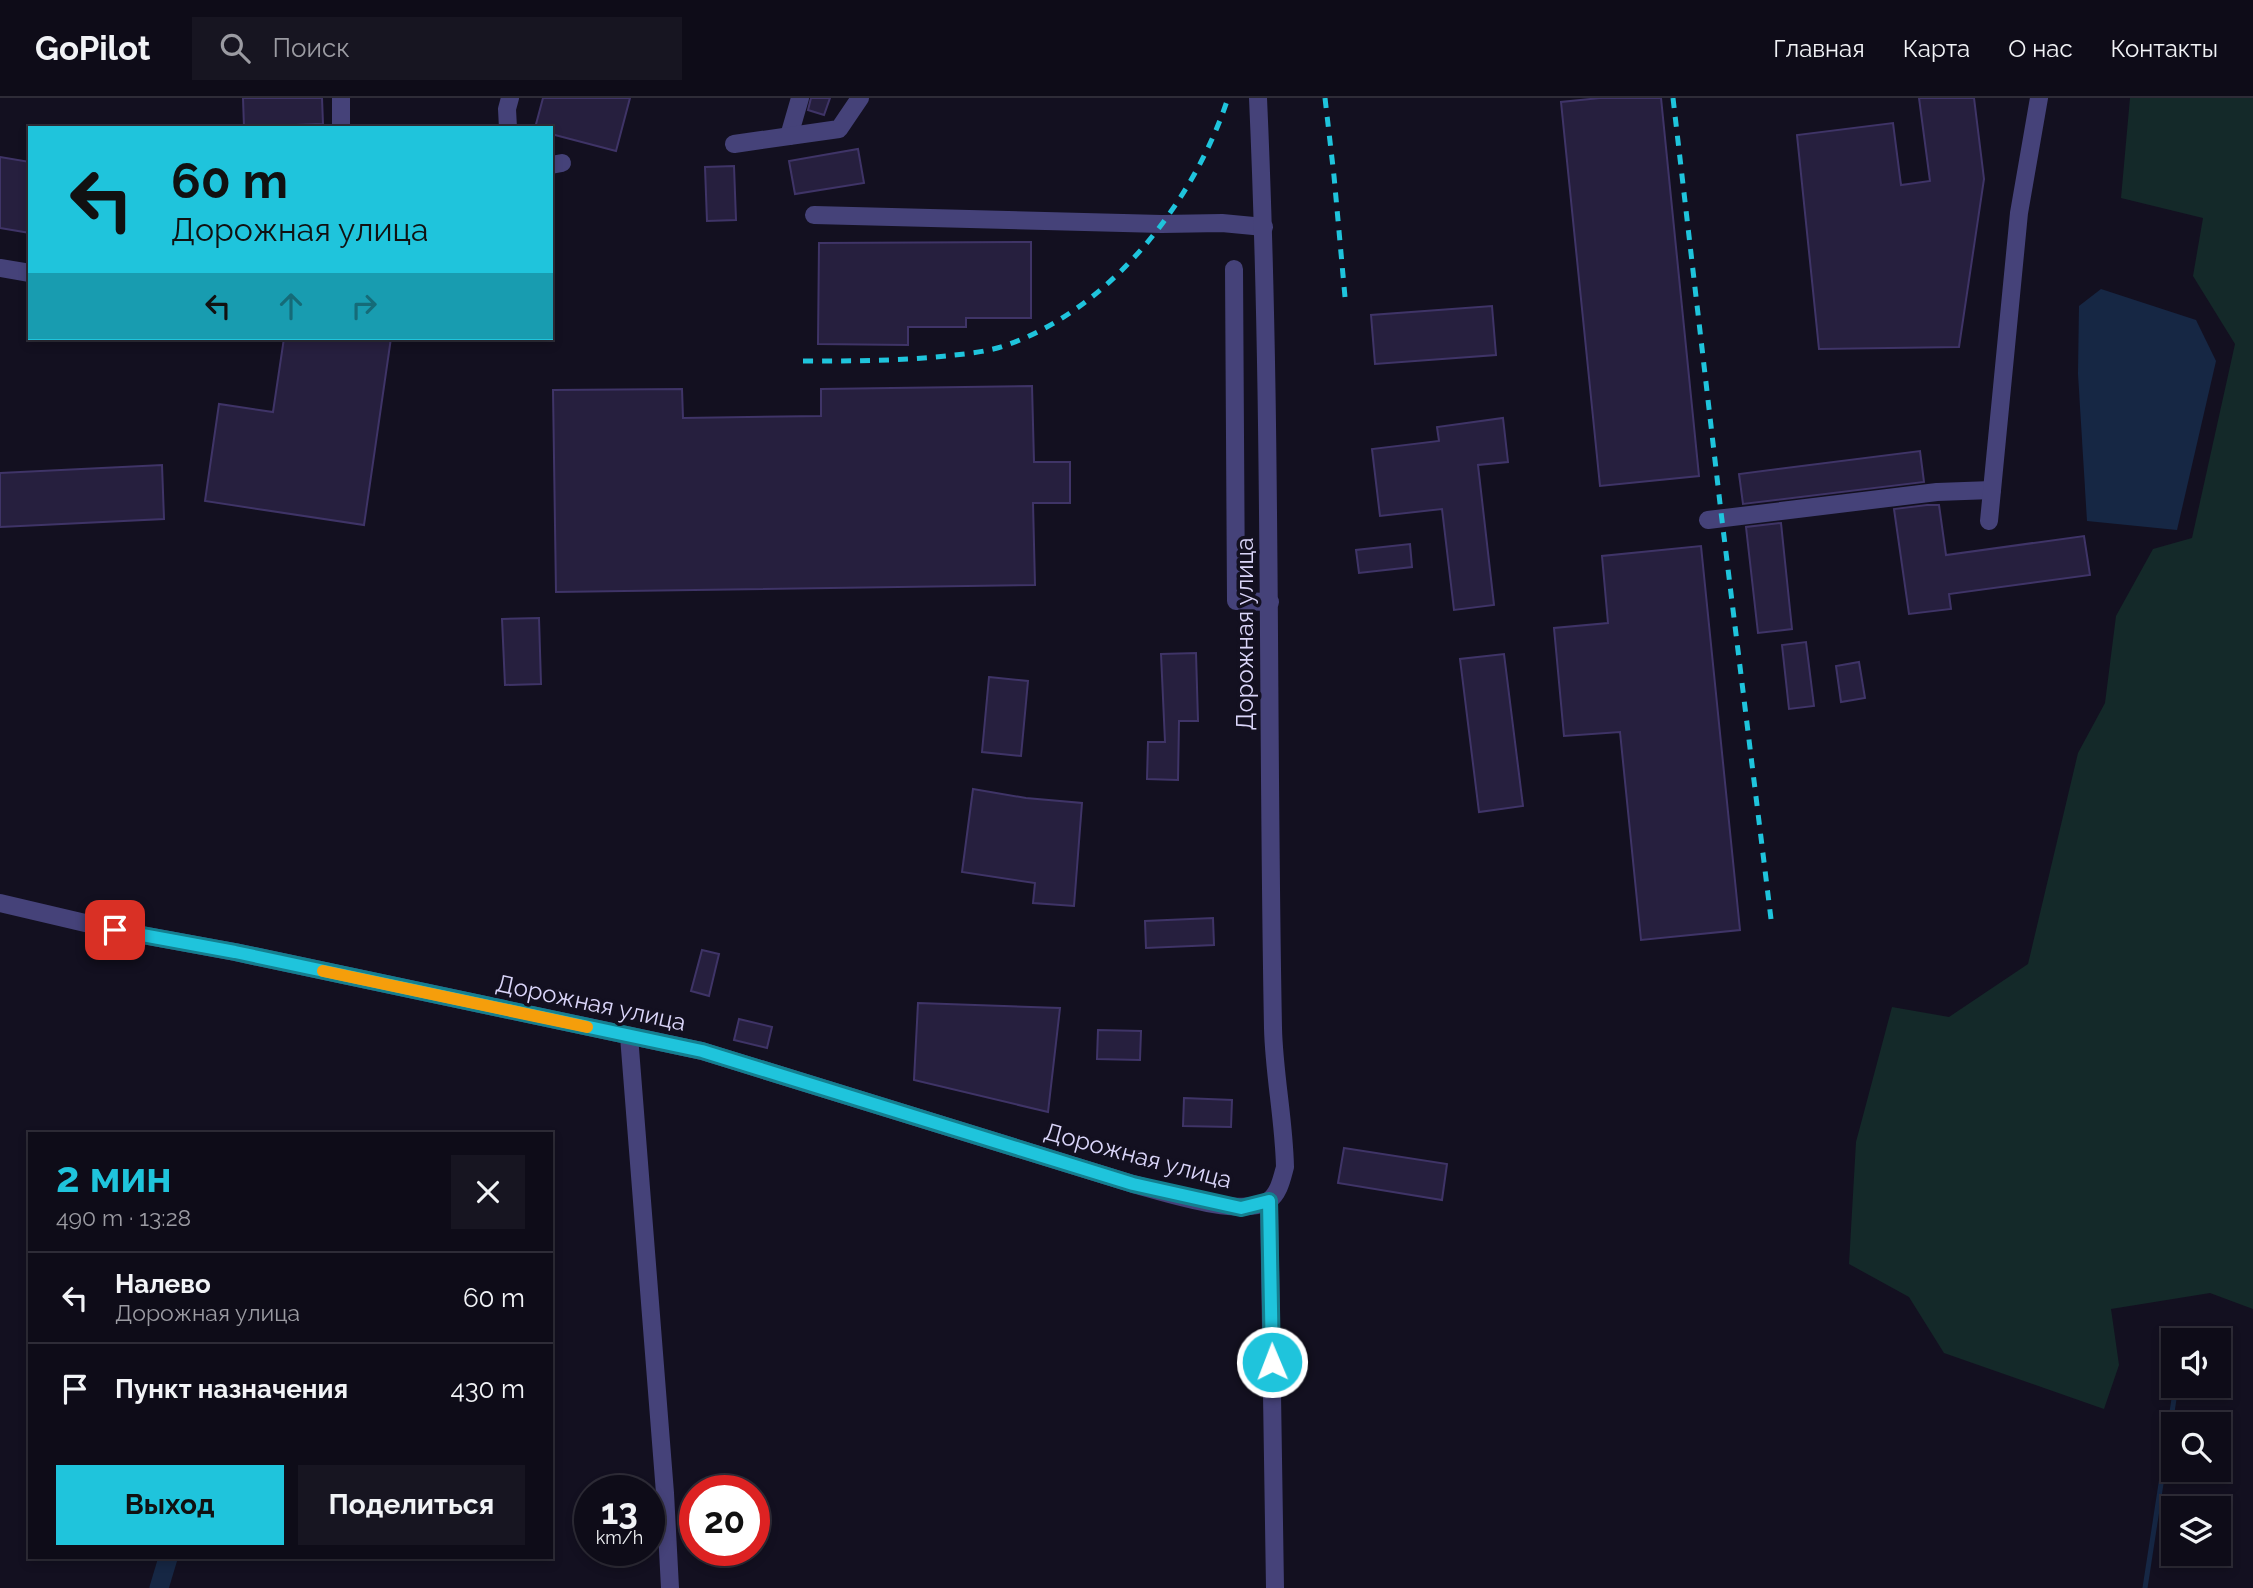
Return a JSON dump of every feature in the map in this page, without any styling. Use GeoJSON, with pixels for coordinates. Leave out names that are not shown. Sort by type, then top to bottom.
{"type":"FeatureCollection","features":[{"type":"Feature","properties":{"kind":"street"},"geometry":{"type":"LineString","coordinates":[[341,98],[341,126]]}},
{"type":"Feature","properties":{"kind":"street"},"geometry":{"type":"LineString","coordinates":[[508,126],[507,109],[510,98]]}},
{"type":"Feature","properties":{"kind":"street"},"geometry":{"type":"LineString","coordinates":[[789,136],[800,98]]}},
{"type":"Feature","properties":{"kind":"street"},"geometry":{"type":"LineString","coordinates":[[734,144],[839,129],[860,98]]}},
{"type":"Feature","properties":{"kind":"street","name":"Дорожная улица"},"geometry":{"type":"LineString","coordinates":[[0,903],[115,930],[235,952],[702,1051],[1133,1184],[1241,1208],[1269,1201],[1280,1186],[1285,1167],[1273,1032],[1264,227],[1258,98]]}},
{"type":"Feature","properties":{"kind":"street"},"geometry":{"type":"LineString","coordinates":[[1989,521],[2019,214],[2039,98]]}},
{"type":"Feature","properties":{"kind":"street"},"geometry":{"type":"LineString","coordinates":[[814,215],[1162,224],[1222,223],[1264,227]]}},
{"type":"Feature","properties":{"kind":"street"},"geometry":{"type":"LineString","coordinates":[[0,268],[28,273]]}},
{"type":"Feature","properties":{"kind":"street"},"geometry":{"type":"LineString","coordinates":[[1234,269],[1236,601],[1270,602]]}},
{"type":"Feature","properties":{"kind":"street"},"geometry":{"type":"LineString","coordinates":[[1708,520],[1937,492],[1992,490]]}},
{"type":"Feature","properties":{"kind":"street"},"geometry":{"type":"LineString","coordinates":[[629,1036],[670,1588]]}},
{"type":"Feature","properties":{"kind":"street"},"geometry":{"type":"LineString","coordinates":[[1269,1201],[1275,1588]]}},
{"type":"Feature","properties":{"kind":"green space"},"geometry":{"type":"Polygon","coordinates":[[[2130,98],[2253,98],[2253,1309],[2210,1293],[2111,1309],[2119,1365],[2104,1409],[1944,1353],[1909,1297],[1849,1264],[1856,1142],[1892,1007],[1949,1017],[2028,964],[2078,753],[2105,703],[2116,616],[2153,549],[2192,538],[2235,344],[2193,276],[2203,218],[2121,198],[2130,98]]]}},
{"type":"Feature","properties":{"kind":"water"},"geometry":{"type":"Polygon","coordinates":[[[2101,289],[2196,320],[2216,361],[2177,530],[2087,521],[2078,374],[2079,306],[2101,289]]]}},
{"type":"Feature","properties":{"kind":"building"},"geometry":{"type":"Polygon","coordinates":[[[243,98],[322,98],[323,124],[244,126],[243,98]]]}},
{"type":"Feature","properties":{"kind":"building"},"geometry":{"type":"Polygon","coordinates":[[[543,98],[630,98],[616,151],[553,135],[553,126],[536,126],[543,98]]]}},
{"type":"Feature","properties":{"kind":"building"},"geometry":{"type":"Polygon","coordinates":[[[811,98],[830,98],[824,115],[808,110],[811,98]]]}},
{"type":"Feature","properties":{"kind":"building"},"geometry":{"type":"Polygon","coordinates":[[[1600,98],[1661,98],[1699,476],[1600,486],[1561,102],[1600,98]]]}},
{"type":"Feature","properties":{"kind":"building"},"geometry":{"type":"Polygon","coordinates":[[[1919,98],[1974,98],[1984,179],[1959,347],[1819,349],[1797,135],[1893,123],[1901,185],[1930,181],[1919,98]]]}},
{"type":"Feature","properties":{"kind":"building"},"geometry":{"type":"Polygon","coordinates":[[[858,149],[864,183],[795,194],[789,161],[858,149]]]}},
{"type":"Feature","properties":{"kind":"building"},"geometry":{"type":"Polygon","coordinates":[[[0,157],[28,162],[28,233],[0,228],[0,157]]]}},
{"type":"Feature","properties":{"kind":"building"},"geometry":{"type":"Polygon","coordinates":[[[734,166],[736,220],[707,221],[705,167],[734,166]]]}},
{"type":"Feature","properties":{"kind":"building"},"geometry":{"type":"Polygon","coordinates":[[[1031,242],[1031,318],[966,318],[966,327],[908,327],[908,345],[818,344],[819,243],[1031,242]]]}},
{"type":"Feature","properties":{"kind":"building"},"geometry":{"type":"Polygon","coordinates":[[[1492,306],[1496,355],[1375,364],[1371,315],[1492,306]]]}},
{"type":"Feature","properties":{"kind":"building"},"geometry":{"type":"Polygon","coordinates":[[[284,340],[391,340],[364,525],[205,501],[219,404],[273,412],[284,340]]]}},
{"type":"Feature","properties":{"kind":"building"},"geometry":{"type":"Polygon","coordinates":[[[1032,386],[1034,462],[1070,462],[1070,503],[1033,503],[1035,585],[556,592],[553,390],[682,389],[683,418],[821,416],[821,389],[1032,386]]]}},
{"type":"Feature","properties":{"kind":"building"},"geometry":{"type":"Polygon","coordinates":[[[1503,418],[1508,462],[1478,465],[1494,605],[1454,610],[1442,509],[1380,516],[1372,449],[1439,441],[1437,427],[1503,418]]]}},
{"type":"Feature","properties":{"kind":"building"},"geometry":{"type":"Polygon","coordinates":[[[1920,451],[1924,482],[1743,504],[1739,474],[1920,451]]]}},
{"type":"Feature","properties":{"kind":"building"},"geometry":{"type":"Polygon","coordinates":[[[162,465],[164,519],[0,527],[0,473],[162,465]]]}},
{"type":"Feature","properties":{"kind":"building"},"geometry":{"type":"Polygon","coordinates":[[[1939,505],[1946,555],[2084,536],[2090,575],[1949,594],[1951,609],[1909,614],[1894,509],[1939,505]]]}},
{"type":"Feature","properties":{"kind":"building"},"geometry":{"type":"Polygon","coordinates":[[[1781,523],[1792,629],[1758,633],[1746,527],[1781,523]]]}},
{"type":"Feature","properties":{"kind":"building"},"geometry":{"type":"Polygon","coordinates":[[[1410,544],[1412,567],[1359,573],[1356,550],[1410,544]]]}},
{"type":"Feature","properties":{"kind":"building"},"geometry":{"type":"Polygon","coordinates":[[[1701,546],[1740,930],[1641,940],[1620,732],[1564,736],[1554,628],[1608,623],[1602,556],[1701,546]]]}},
{"type":"Feature","properties":{"kind":"building"},"geometry":{"type":"Polygon","coordinates":[[[539,618],[541,684],[505,685],[502,619],[539,618]]]}},
{"type":"Feature","properties":{"kind":"building"},"geometry":{"type":"Polygon","coordinates":[[[1806,642],[1814,706],[1789,709],[1782,645],[1806,642]]]}},
{"type":"Feature","properties":{"kind":"building"},"geometry":{"type":"Polygon","coordinates":[[[1196,653],[1198,721],[1179,721],[1178,780],[1147,779],[1148,742],[1165,742],[1161,654],[1196,653]]]}},
{"type":"Feature","properties":{"kind":"building"},"geometry":{"type":"Polygon","coordinates":[[[1504,654],[1523,806],[1479,812],[1460,659],[1504,654]]]}},
{"type":"Feature","properties":{"kind":"building"},"geometry":{"type":"Polygon","coordinates":[[[1859,662],[1865,698],[1841,702],[1836,666],[1859,662]]]}},
{"type":"Feature","properties":{"kind":"building"},"geometry":{"type":"Polygon","coordinates":[[[989,677],[1028,681],[1021,756],[982,752],[989,677]]]}},
{"type":"Feature","properties":{"kind":"building"},"geometry":{"type":"Polygon","coordinates":[[[973,789],[1026,798],[1082,803],[1074,906],[1033,903],[1035,883],[962,872],[973,789]]]}},
{"type":"Feature","properties":{"kind":"building"},"geometry":{"type":"Polygon","coordinates":[[[1213,918],[1214,945],[1146,948],[1145,921],[1213,918]]]}},
{"type":"Feature","properties":{"kind":"building"},"geometry":{"type":"Polygon","coordinates":[[[702,950],[719,954],[709,996],[691,991],[702,950]]]}},
{"type":"Feature","properties":{"kind":"building"},"geometry":{"type":"Polygon","coordinates":[[[918,1003],[1060,1008],[1048,1112],[914,1080],[918,1003]]]}},
{"type":"Feature","properties":{"kind":"building"},"geometry":{"type":"Polygon","coordinates":[[[739,1019],[772,1027],[767,1048],[734,1040],[739,1019]]]}},
{"type":"Feature","properties":{"kind":"building"},"geometry":{"type":"Polygon","coordinates":[[[1098,1030],[1141,1031],[1140,1060],[1097,1059],[1098,1030]]]}},
{"type":"Feature","properties":{"kind":"building"},"geometry":{"type":"Polygon","coordinates":[[[1184,1098],[1232,1100],[1231,1127],[1183,1126],[1184,1098]]]}},
{"type":"Feature","properties":{"kind":"building"},"geometry":{"type":"Polygon","coordinates":[[[1344,1148],[1447,1164],[1442,1200],[1338,1183],[1344,1148]]]}},
{"type":"Feature","properties":{"kind":"waterway"},"geometry":{"type":"LineString","coordinates":[[2145,1588],[2174,1398]]}},
{"type":"Feature","properties":{"kind":"waterway"},"geometry":{"type":"LineString","coordinates":[[159,1588],[168,1559]]}},
{"type":"Feature","properties":{"kind":"railway"},"geometry":{"type":"LineString","coordinates":[[803,361],[928,358],[990,350],[1043,329],[1079,307],[1143,248],[1170,213],[1194,176],[1228,98]]}},
{"type":"Feature","properties":{"kind":"railway"},"geometry":{"type":"LineString","coordinates":[[1325,98],[1345,297]]}},
{"type":"Feature","properties":{"kind":"railway"},"geometry":{"type":"LineString","coordinates":[[1673,98],[1771,919]]}},
{"type":"Feature","properties":{"kind":"slow traffic"},"geometry":{"type":"LineString","coordinates":[[323,971],[587,1027]]}},
{"type":"Feature","properties":{"kind":"route"},"geometry":{"type":"LineString","coordinates":[[115,930],[235,952],[702,1051],[1133,1184],[1241,1208],[1269,1201],[1272,1362]]}}]}
